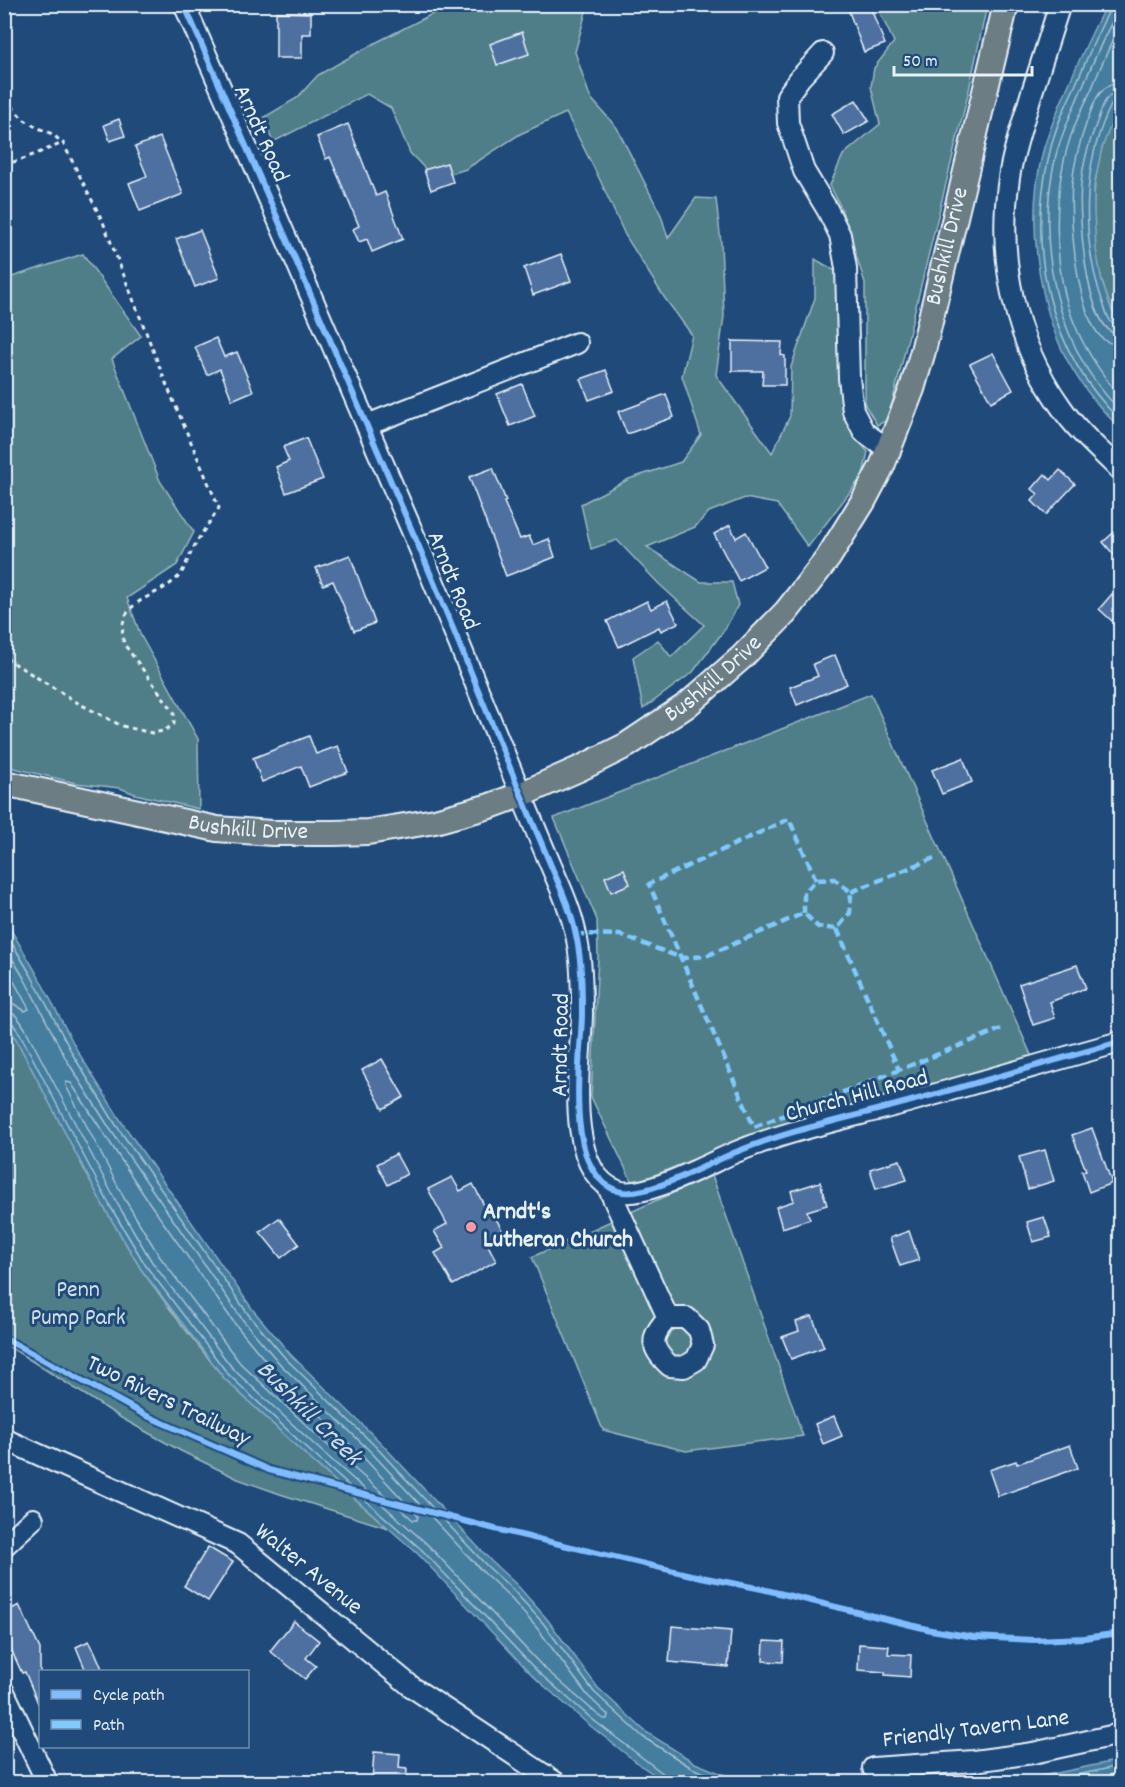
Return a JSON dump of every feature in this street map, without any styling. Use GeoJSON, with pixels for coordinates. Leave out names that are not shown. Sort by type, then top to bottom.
{"type":"FeatureCollection","features":[{"type":"Feature","properties":{"kind":"main road","name":"Bushkill Drive"},"geometry":{"type":"LineString","coordinates":[[4,783],[217,829],[272,833],[368,832],[435,821],[520,795],[627,745],[687,705],[742,657],[786,612],[828,558],[882,466],[912,389],[923,351],[1006,4]]}},
{"type":"Feature","properties":{"kind":"street","name":"Arndt Road"},"geometry":{"type":"LineString","coordinates":[[184,4],[367,425],[520,795],[572,914],[576,934],[582,1014],[578,1080],[579,1126],[587,1157],[600,1179],[608,1187],[668,1318]]}},
{"type":"Feature","properties":{"kind":"street"},"geometry":{"type":"LineString","coordinates":[[1060,4],[1014,148],[1006,200],[1007,268],[1013,304],[1022,334],[1047,386],[1076,426],[1120,470]]}},
{"type":"Feature","properties":{"kind":"street"},"geometry":{"type":"LineString","coordinates":[[823,53],[787,96],[788,123],[804,171],[827,208],[840,235],[846,268],[849,378],[853,411],[864,432],[888,450]]}},
{"type":"Feature","properties":{"kind":"street"},"geometry":{"type":"LineString","coordinates":[[367,425],[577,343]]}},
{"type":"Feature","properties":{"kind":"street","name":"Church Hill Road"},"geometry":{"type":"LineString","coordinates":[[608,1187],[626,1193],[651,1190],[741,1150],[787,1135],[1120,1042]]}},
{"type":"Feature","properties":{"kind":"street","name":"Walter Avenue"},"geometry":{"type":"LineString","coordinates":[[4,1439],[238,1544],[412,1687],[555,1782]]}},
{"type":"Feature","properties":{"kind":"street"},"geometry":{"type":"LineString","coordinates":[[4,1546],[33,1519]]}},
{"type":"Feature","properties":{"kind":"street"},"geometry":{"type":"LineString","coordinates":[[4,1692],[47,1782]]}},
{"type":"Feature","properties":{"kind":"street","name":"Friendly Tavern Lane"},"geometry":{"type":"LineString","coordinates":[[873,1768],[974,1761],[1022,1755],[1120,1734]]}},
{"type":"Feature","properties":{"kind":"path"},"geometry":{"type":"LineString","coordinates":[[4,90],[14,109],[23,119],[63,142],[104,222],[165,381],[219,508],[195,545],[182,573],[174,581],[129,609],[123,624],[124,644],[174,712],[174,724],[164,732],[122,726],[78,703],[4,657]]}},
{"type":"Feature","properties":{"kind":"path"},"geometry":{"type":"LineString","coordinates":[[4,165],[63,142]]}},
{"type":"Feature","properties":{"kind":"green space"},"geometry":{"type":"Polygon","coordinates":[[[450,5],[595,5],[587,8],[575,52],[590,97],[617,128],[661,215],[668,238],[696,198],[716,199],[721,243],[724,316],[716,375],[772,453],[790,416],[791,367],[815,298],[815,259],[837,272],[841,398],[856,438],[868,452],[863,475],[808,547],[777,504],[745,498],[709,512],[695,527],[647,547],[701,582],[732,582],[738,605],[725,629],[693,672],[643,709],[633,657],[658,640],[671,657],[704,625],[659,584],[617,540],[591,549],[581,504],[629,479],[681,462],[701,435],[682,376],[692,335],[664,297],[625,235],[566,113],[520,134],[466,169],[435,179],[410,153],[391,108],[367,94],[273,142],[263,118],[297,98],[318,75],[450,5]]]}},
{"type":"Feature","properties":{"kind":"green space"},"geometry":{"type":"Polygon","coordinates":[[[876,5],[987,5],[969,90],[888,420],[877,425],[865,405],[865,283],[841,208],[830,185],[843,155],[880,124],[871,87],[874,68],[894,42],[876,5]]]}},
{"type":"Feature","properties":{"kind":"green space"},"geometry":{"type":"Polygon","coordinates":[[[1120,101],[1120,326],[1108,300],[1100,272],[1093,214],[1100,155],[1108,127],[1120,101]]]}},
{"type":"Feature","properties":{"kind":"green space"},"geometry":{"type":"Polygon","coordinates":[[[83,254],[141,336],[112,359],[160,481],[194,532],[177,565],[127,598],[141,636],[198,739],[199,809],[135,794],[120,788],[76,783],[5,766],[5,275],[9,278],[83,254]]]}},
{"type":"Feature","properties":{"kind":"green space"},"geometry":{"type":"Polygon","coordinates":[[[871,694],[1032,1057],[755,1134],[633,1184],[591,1097],[598,956],[597,920],[554,818],[871,694]]]}},
{"type":"Feature","properties":{"kind":"green space","name":"Penn Pump Park"},"geometry":{"type":"Polygon","coordinates":[[[4,1021],[15,1037],[105,1209],[141,1269],[181,1324],[224,1378],[388,1528],[238,1479],[123,1419],[5,1344],[4,1021]]]}},
{"type":"Feature","properties":{"kind":"green space"},"geometry":{"type":"Polygon","coordinates":[[[712,1175],[803,1436],[686,1451],[603,1430],[532,1257],[712,1175]]]}},
{"type":"Feature","properties":{"kind":"water"},"geometry":{"type":"Polygon","coordinates":[[[1106,5],[1120,5],[1120,101],[1102,148],[1094,186],[1094,212],[1096,249],[1102,282],[1120,326],[1120,428],[1086,390],[1062,350],[1053,329],[1041,282],[1035,229],[1036,190],[1046,142],[1071,79],[1106,5]]]}},
{"type":"Feature","properties":{"kind":"water","name":"Bushkill Creek"},"geometry":{"type":"Polygon","coordinates":[[[5,920],[36,972],[78,1052],[121,1121],[253,1310],[291,1355],[380,1442],[492,1562],[517,1585],[547,1619],[598,1688],[646,1732],[695,1763],[742,1782],[665,1782],[640,1765],[534,1677],[418,1554],[309,1458],[224,1378],[141,1269],[105,1209],[5,1021],[5,920]]]}},
{"type":"Feature","properties":{"kind":"water"},"geometry":{"type":"Polygon","coordinates":[[[1120,1760],[1120,1782],[1013,1782],[1120,1760]]]}},
{"type":"Feature","properties":{"kind":"building"},"geometry":{"type":"Polygon","coordinates":[[[859,4],[869,4],[885,44],[864,52],[848,9],[859,4]]]}},
{"type":"Feature","properties":{"kind":"building"},"geometry":{"type":"Polygon","coordinates":[[[276,12],[311,13],[311,34],[302,34],[302,58],[276,58],[276,12]]]}},
{"type":"Feature","properties":{"kind":"building"},"geometry":{"type":"Polygon","coordinates":[[[522,32],[529,54],[497,65],[490,44],[522,32]]]}},
{"type":"Feature","properties":{"kind":"building"},"geometry":{"type":"Polygon","coordinates":[[[856,100],[869,121],[844,135],[832,114],[856,100]]]}},
{"type":"Feature","properties":{"kind":"building"},"geometry":{"type":"Polygon","coordinates":[[[119,119],[125,136],[110,141],[104,125],[119,119]]]}},
{"type":"Feature","properties":{"kind":"building"},"geometry":{"type":"Polygon","coordinates":[[[348,124],[376,196],[385,192],[403,239],[372,252],[367,239],[359,242],[353,229],[359,226],[330,157],[326,159],[317,137],[348,124]]]}},
{"type":"Feature","properties":{"kind":"building"},"geometry":{"type":"Polygon","coordinates":[[[160,137],[183,194],[140,211],[129,183],[147,176],[135,147],[160,137]]]}},
{"type":"Feature","properties":{"kind":"building"},"geometry":{"type":"Polygon","coordinates":[[[447,163],[453,182],[431,190],[424,170],[447,163]]]}},
{"type":"Feature","properties":{"kind":"building"},"geometry":{"type":"Polygon","coordinates":[[[200,230],[219,278],[195,287],[176,239],[200,230]]]}},
{"type":"Feature","properties":{"kind":"building"},"geometry":{"type":"Polygon","coordinates":[[[561,254],[571,281],[533,295],[524,268],[561,254]]]}},
{"type":"Feature","properties":{"kind":"building"},"geometry":{"type":"Polygon","coordinates":[[[216,338],[224,357],[237,352],[253,391],[232,400],[220,369],[207,375],[195,347],[216,338]]]}},
{"type":"Feature","properties":{"kind":"building"},"geometry":{"type":"Polygon","coordinates":[[[732,341],[782,342],[781,355],[785,356],[785,385],[762,385],[763,371],[732,371],[732,341]]]}},
{"type":"Feature","properties":{"kind":"building"},"geometry":{"type":"Polygon","coordinates":[[[993,353],[1013,390],[991,402],[970,364],[993,353]]]}},
{"type":"Feature","properties":{"kind":"building"},"geometry":{"type":"Polygon","coordinates":[[[606,370],[614,391],[589,400],[581,379],[606,370]]]}},
{"type":"Feature","properties":{"kind":"building"},"geometry":{"type":"Polygon","coordinates":[[[522,384],[535,416],[510,426],[497,394],[522,384]]]}},
{"type":"Feature","properties":{"kind":"building"},"geometry":{"type":"Polygon","coordinates":[[[666,394],[674,417],[627,434],[618,412],[666,394]]]}},
{"type":"Feature","properties":{"kind":"building"},"geometry":{"type":"Polygon","coordinates":[[[306,438],[323,479],[286,493],[276,467],[289,461],[283,447],[306,438]]]}},
{"type":"Feature","properties":{"kind":"building"},"geometry":{"type":"Polygon","coordinates":[[[493,468],[506,501],[504,502],[520,539],[529,536],[533,545],[549,539],[555,557],[506,576],[469,477],[493,468]]]}},
{"type":"Feature","properties":{"kind":"building"},"geometry":{"type":"Polygon","coordinates":[[[1060,470],[1075,484],[1046,515],[1032,501],[1038,494],[1032,489],[1045,474],[1051,480],[1060,470]]]}},
{"type":"Feature","properties":{"kind":"building"},"geometry":{"type":"Polygon","coordinates":[[[730,525],[736,538],[746,532],[765,567],[739,581],[714,534],[730,525]]]}},
{"type":"Feature","properties":{"kind":"building"},"geometry":{"type":"Polygon","coordinates":[[[1120,527],[1120,562],[1103,542],[1120,527]]]}},
{"type":"Feature","properties":{"kind":"building"},"geometry":{"type":"Polygon","coordinates":[[[350,555],[375,623],[354,631],[333,581],[323,585],[316,568],[350,555]]]}},
{"type":"Feature","properties":{"kind":"building"},"geometry":{"type":"Polygon","coordinates":[[[1112,594],[1120,601],[1120,611],[1112,621],[1099,609],[1112,594]]]}},
{"type":"Feature","properties":{"kind":"building"},"geometry":{"type":"Polygon","coordinates":[[[647,601],[651,609],[667,601],[678,623],[661,631],[659,627],[619,647],[607,621],[647,601]]]}},
{"type":"Feature","properties":{"kind":"building"},"geometry":{"type":"Polygon","coordinates":[[[835,655],[847,684],[797,705],[790,687],[818,676],[813,664],[835,655]]]}},
{"type":"Feature","properties":{"kind":"building"},"geometry":{"type":"Polygon","coordinates":[[[309,736],[316,754],[338,746],[348,772],[309,787],[301,766],[262,782],[253,758],[309,736]]]}},
{"type":"Feature","properties":{"kind":"building"},"geometry":{"type":"Polygon","coordinates":[[[963,758],[972,782],[942,794],[932,770],[963,758]]]}},
{"type":"Feature","properties":{"kind":"building"},"geometry":{"type":"Polygon","coordinates":[[[624,869],[630,884],[611,892],[605,877],[624,869]]]}},
{"type":"Feature","properties":{"kind":"building"},"geometry":{"type":"Polygon","coordinates":[[[1077,965],[1086,988],[1050,1002],[1055,1018],[1033,1025],[1019,984],[1077,965]]]}},
{"type":"Feature","properties":{"kind":"building"},"geometry":{"type":"Polygon","coordinates":[[[382,1059],[404,1097],[383,1109],[362,1070],[382,1059]]]}},
{"type":"Feature","properties":{"kind":"building"},"geometry":{"type":"Polygon","coordinates":[[[1092,1128],[1112,1183],[1089,1192],[1082,1171],[1086,1170],[1072,1135],[1092,1128]]]}},
{"type":"Feature","properties":{"kind":"building"},"geometry":{"type":"Polygon","coordinates":[[[1045,1150],[1054,1181],[1028,1189],[1019,1157],[1045,1150]]]}},
{"type":"Feature","properties":{"kind":"building"},"geometry":{"type":"Polygon","coordinates":[[[396,1154],[407,1174],[388,1185],[377,1164],[396,1154]]]}},
{"type":"Feature","properties":{"kind":"building"},"geometry":{"type":"Polygon","coordinates":[[[900,1160],[907,1180],[876,1189],[870,1169],[900,1160]]]}},
{"type":"Feature","properties":{"kind":"building","name":"Arndt's Lutheran Church"},"geometry":{"type":"Polygon","coordinates":[[[452,1177],[460,1191],[473,1184],[485,1207],[489,1205],[503,1232],[486,1241],[496,1261],[453,1285],[435,1253],[444,1248],[434,1231],[447,1224],[428,1189],[452,1177]]]}},
{"type":"Feature","properties":{"kind":"building"},"geometry":{"type":"Polygon","coordinates":[[[820,1182],[827,1205],[807,1211],[810,1219],[782,1228],[776,1207],[794,1201],[791,1191],[820,1182]]]}},
{"type":"Feature","properties":{"kind":"building"},"geometry":{"type":"Polygon","coordinates":[[[1044,1217],[1051,1237],[1033,1242],[1027,1222],[1044,1217]]]}},
{"type":"Feature","properties":{"kind":"building"},"geometry":{"type":"Polygon","coordinates":[[[279,1218],[299,1244],[281,1258],[260,1232],[279,1218]]]}},
{"type":"Feature","properties":{"kind":"building"},"geometry":{"type":"Polygon","coordinates":[[[909,1231],[919,1260],[900,1266],[890,1238],[909,1231]]]}},
{"type":"Feature","properties":{"kind":"building"},"geometry":{"type":"Polygon","coordinates":[[[812,1316],[824,1347],[791,1359],[782,1337],[799,1331],[796,1322],[812,1316]]]}},
{"type":"Feature","properties":{"kind":"building"},"geometry":{"type":"Polygon","coordinates":[[[834,1416],[842,1436],[823,1444],[815,1424],[834,1416]]]}},
{"type":"Feature","properties":{"kind":"building"},"geometry":{"type":"Polygon","coordinates":[[[1070,1445],[1078,1468],[998,1496],[989,1470],[1016,1461],[1017,1464],[1070,1445]]]}},
{"type":"Feature","properties":{"kind":"building"},"geometry":{"type":"Polygon","coordinates":[[[208,1547],[233,1562],[208,1601],[184,1586],[208,1547]]]}},
{"type":"Feature","properties":{"kind":"building"},"geometry":{"type":"Polygon","coordinates":[[[19,1605],[40,1649],[39,1706],[25,1672],[22,1673],[4,1634],[4,1613],[19,1605]]]}},
{"type":"Feature","properties":{"kind":"building"},"geometry":{"type":"Polygon","coordinates":[[[294,1621],[319,1641],[306,1658],[316,1666],[305,1679],[270,1651],[294,1621]]]}},
{"type":"Feature","properties":{"kind":"building"},"geometry":{"type":"Polygon","coordinates":[[[672,1626],[731,1631],[728,1667],[669,1662],[672,1626]]]}},
{"type":"Feature","properties":{"kind":"building"},"geometry":{"type":"Polygon","coordinates":[[[89,1641],[103,1670],[86,1670],[76,1647],[89,1641]]]}},
{"type":"Feature","properties":{"kind":"building"},"geometry":{"type":"Polygon","coordinates":[[[764,1641],[784,1642],[783,1662],[763,1661],[764,1641]]]}},
{"type":"Feature","properties":{"kind":"building"},"geometry":{"type":"Polygon","coordinates":[[[859,1644],[889,1646],[888,1654],[911,1655],[910,1677],[858,1670],[859,1644]]]}},
{"type":"Feature","properties":{"kind":"building"},"geometry":{"type":"Polygon","coordinates":[[[374,1752],[400,1754],[399,1768],[407,1769],[406,1782],[372,1782],[374,1752]]]}},
{"type":"Feature","properties":{"kind":"marked path"},"geometry":{"type":"LineString","coordinates":[[816,880],[789,819],[649,884],[754,1127],[899,1070]]}},
{"type":"Feature","properties":{"kind":"marked path"},"geometry":{"type":"LineString","coordinates":[[851,892],[934,858]]}},
{"type":"Feature","properties":{"kind":"marked path"},"geometry":{"type":"LineString","coordinates":[[576,934],[620,935],[682,958],[706,956],[804,913],[818,927],[837,929],[850,913],[851,892],[834,879],[816,880],[804,893],[804,913]]}},
{"type":"Feature","properties":{"kind":"marked path"},"geometry":{"type":"LineString","coordinates":[[837,929],[899,1070],[1001,1029]]}},
{"type":"Feature","properties":{"kind":"cycle path"},"geometry":{"type":"LineString","coordinates":[[184,4],[390,479],[569,911],[577,939],[582,981],[578,1085],[582,1139],[589,1162],[600,1180],[618,1191],[629,1192],[660,1186],[736,1152],[779,1137],[1120,1042]]}},
{"type":"Feature","properties":{"kind":"cycle path","name":"Two Rivers Trailway"},"geometry":{"type":"LineString","coordinates":[[4,1338],[145,1415],[269,1470],[495,1529],[691,1575],[762,1589],[931,1630],[974,1637],[1034,1640],[1084,1638],[1120,1633]]}},
{"type":"Feature","properties":{"kind":"place","name":"Arndt's Lutheran Church"},"geometry":{"type":"Point","coordinates":[471,1227]}}]}
